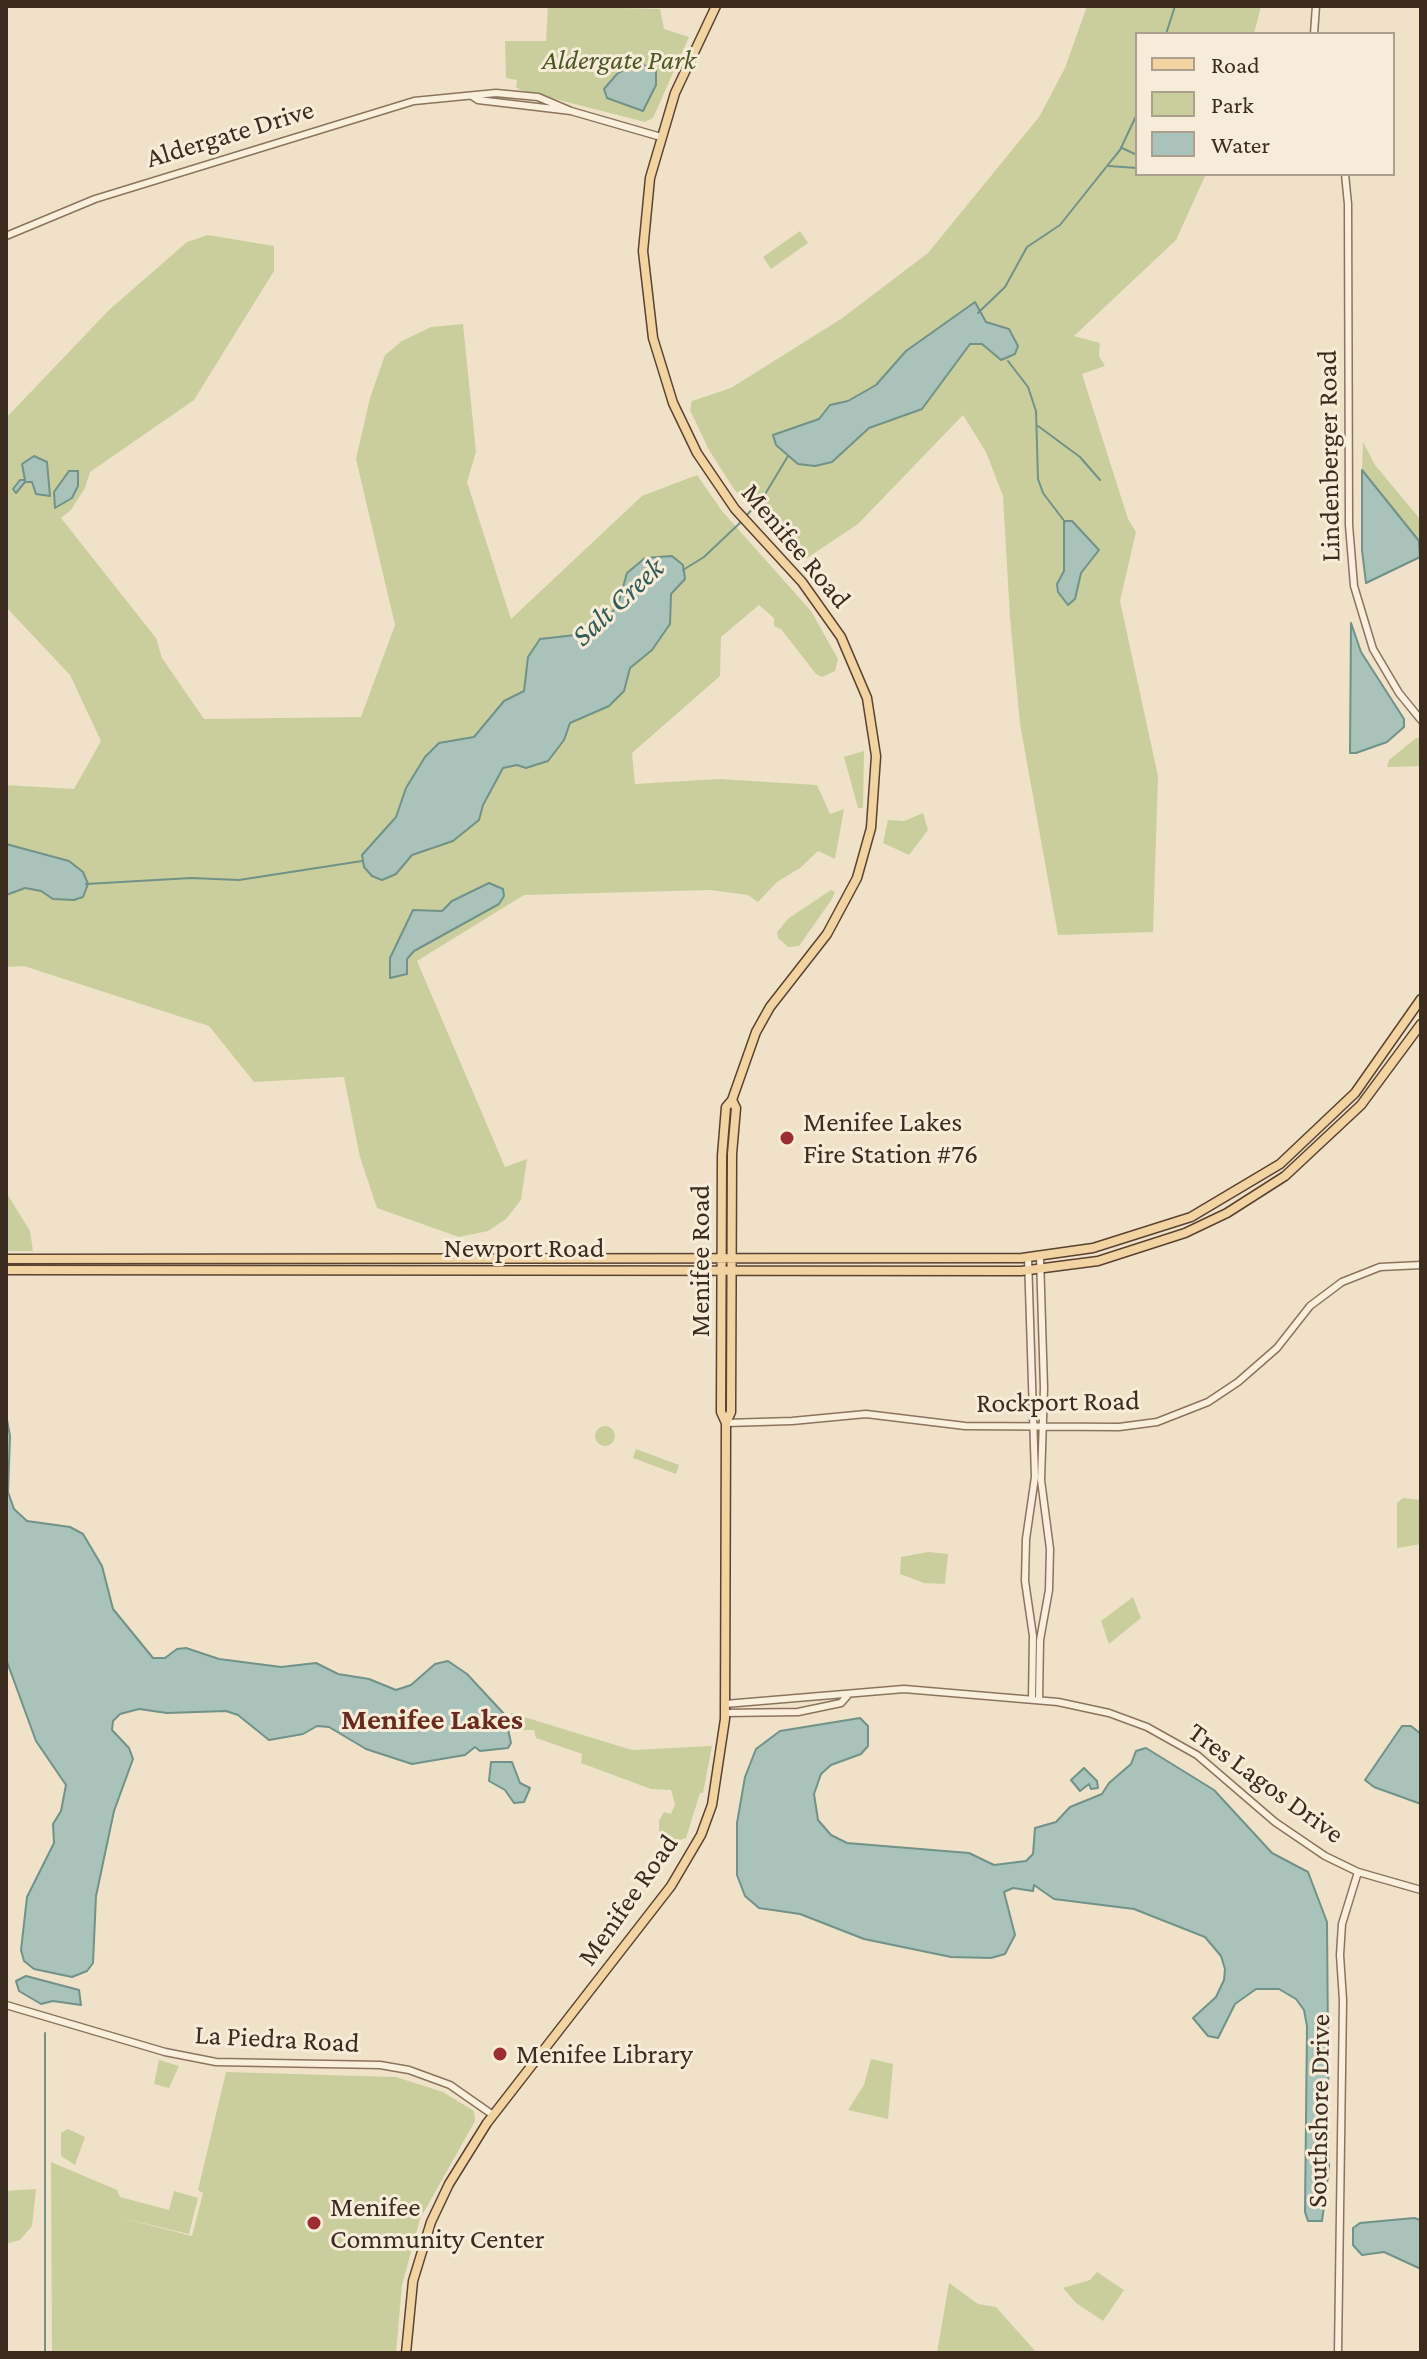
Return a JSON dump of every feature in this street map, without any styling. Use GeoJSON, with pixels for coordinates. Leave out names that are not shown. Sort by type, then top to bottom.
{"type":"FeatureCollection","features":[{"type":"Feature","properties":{"kind":"main road","name":"Menifee Road"},"geometry":{"type":"LineString","coordinates":[[716,6],[684,72],[661,137],[645,216],[647,308],[659,361],[673,403],[697,453],[723,492],[828,614],[856,667],[873,727],[876,790],[865,855],[846,902],[827,934],[763,1019],[746,1054],[732,1100],[726,1107],[722,1144],[721,1412],[726,1423]]}},
{"type":"Feature","properties":{"kind":"main road","name":"Newport Road"},"geometry":{"type":"LineString","coordinates":[[6,1259],[1028,1258],[1093,1248],[1162,1228],[1232,1195],[1280,1164],[1355,1093],[1421,999]]}},
{"type":"Feature","properties":{"kind":"main road","name":"Newport Road"},"geometry":{"type":"LineString","coordinates":[[6,1270],[1029,1270],[1098,1261],[1185,1233],[1227,1213],[1285,1176],[1361,1105],[1421,1024]]}},
{"type":"Feature","properties":{"kind":"main road","name":"Menifee Road"},"geometry":{"type":"LineString","coordinates":[[406,2353],[413,2281],[431,2222],[466,2154],[671,1886],[701,1835],[714,1795],[720,1770],[725,1708],[726,1423],[731,1412],[732,1154],[736,1108],[732,1100]]}},
{"type":"Feature","properties":{"kind":"street"},"geometry":{"type":"LineString","coordinates":[[1314,32],[1316,6]]}},
{"type":"Feature","properties":{"kind":"street","name":"Aldergate Drive"},"geometry":{"type":"LineString","coordinates":[[6,236],[95,199],[414,101],[496,93],[538,97],[571,111],[661,137]]}},
{"type":"Feature","properties":{"kind":"street","name":"Lindenberger Road"},"geometry":{"type":"LineString","coordinates":[[1345,176],[1349,525],[1354,586],[1373,649],[1399,693],[1421,720]]}},
{"type":"Feature","properties":{"kind":"street"},"geometry":{"type":"LineString","coordinates":[[1036,1700],[1040,1640],[1050,1577],[1049,1536],[1041,1480],[1040,1257]]}},
{"type":"Feature","properties":{"kind":"street"},"geometry":{"type":"LineString","coordinates":[[1028,1258],[1035,1477],[1025,1550],[1036,1700]]}},
{"type":"Feature","properties":{"kind":"street","name":"Rockport Road"},"geometry":{"type":"LineString","coordinates":[[726,1423],[866,1414],[965,1426],[1136,1426],[1190,1411],[1261,1365],[1304,1312],[1329,1290],[1354,1276],[1384,1266],[1421,1265]]}},
{"type":"Feature","properties":{"kind":"street","name":"Tres Lagos Drive"},"geometry":{"type":"LineString","coordinates":[[725,1708],[838,1692],[848,1695],[904,1689],[1036,1700],[1109,1713],[1173,1740],[1222,1773],[1288,1832],[1358,1872],[1421,1890]]}},
{"type":"Feature","properties":{"kind":"street","name":"Tres Lagos Drive"},"geometry":{"type":"LineString","coordinates":[[725,1708],[798,1712],[841,1703],[848,1695]]}},
{"type":"Feature","properties":{"kind":"street","name":"Southshore Drive"},"geometry":{"type":"LineString","coordinates":[[1338,2353],[1343,2016],[1340,1955],[1342,1924],[1358,1872]]}},
{"type":"Feature","properties":{"kind":"street","name":"La Piedra Road"},"geometry":{"type":"LineString","coordinates":[[6,2005],[165,2052],[210,2061],[263,2065],[380,2065],[409,2070],[450,2085],[493,2115]]}},
{"type":"Feature","properties":{"kind":"green space","name":"Aldergate Park"},"geometry":{"type":"Polygon","coordinates":[[[548,6],[660,9],[664,29],[689,37],[653,118],[645,122],[520,90],[516,87],[517,80],[506,78],[505,41],[546,41],[548,6]]]}},
{"type":"Feature","properties":{"kind":"green space"},"geometry":{"type":"Polygon","coordinates":[[[1087,6],[1261,6],[1254,32],[1135,32],[1135,176],[1205,176],[1176,240],[1074,336],[1100,343],[1099,356],[1105,366],[1082,374],[1128,519],[1136,532],[1120,601],[1158,776],[1153,932],[1058,935],[1020,724],[1003,496],[986,452],[963,415],[858,524],[801,562],[734,489],[709,450],[690,410],[692,401],[731,388],[841,319],[928,253],[1039,117],[1065,68],[1087,6]]]}},
{"type":"Feature","properties":{"kind":"green space"},"geometry":{"type":"Polygon","coordinates":[[[800,231],[808,243],[771,269],[763,257],[800,231]]]}},
{"type":"Feature","properties":{"kind":"green space"},"geometry":{"type":"Polygon","coordinates":[[[208,235],[274,246],[274,271],[194,400],[90,472],[85,488],[71,510],[61,518],[156,638],[162,658],[204,719],[361,717],[395,625],[356,459],[370,398],[385,355],[402,341],[431,327],[463,324],[476,452],[467,482],[511,619],[642,496],[697,475],[722,511],[811,611],[838,659],[835,671],[822,677],[816,674],[781,629],[774,626],[774,618],[759,605],[721,637],[720,676],[632,753],[635,784],[719,779],[817,785],[830,814],[844,809],[835,859],[818,851],[800,868],[777,882],[758,902],[748,895],[710,890],[524,895],[417,961],[505,1167],[527,1159],[521,1200],[506,1219],[488,1231],[459,1237],[377,1208],[360,1157],[344,1077],[254,1082],[209,1026],[24,966],[6,967],[6,785],[74,789],[101,741],[70,675],[6,607],[6,418],[109,310],[187,242],[208,235]]]}},
{"type":"Feature","properties":{"kind":"green space"},"geometry":{"type":"Polygon","coordinates":[[[1363,442],[1375,465],[1420,519],[1421,558],[1419,541],[1362,470],[1363,442]]]}},
{"type":"Feature","properties":{"kind":"green space"},"geometry":{"type":"Polygon","coordinates":[[[1416,738],[1421,738],[1421,766],[1387,767],[1389,760],[1416,738]]]}},
{"type":"Feature","properties":{"kind":"green space"},"geometry":{"type":"Polygon","coordinates":[[[864,751],[863,808],[858,808],[844,757],[864,751]]]}},
{"type":"Feature","properties":{"kind":"green space"},"geometry":{"type":"Polygon","coordinates":[[[923,813],[928,830],[909,855],[883,843],[888,820],[904,821],[923,813]]]}},
{"type":"Feature","properties":{"kind":"green space"},"geometry":{"type":"Polygon","coordinates":[[[831,890],[835,892],[832,899],[799,946],[788,947],[778,938],[777,932],[789,918],[831,890]]]}},
{"type":"Feature","properties":{"kind":"green space"},"geometry":{"type":"Polygon","coordinates":[[[6,1192],[30,1231],[33,1251],[6,1251],[6,1192]]]}},
{"type":"Feature","properties":{"kind":"green space"},"geometry":{"type":"Polygon","coordinates":[[[601,1426],[609,1426],[615,1436],[609,1446],[601,1446],[595,1440],[595,1432],[601,1426]]]}},
{"type":"Feature","properties":{"kind":"green space"},"geometry":{"type":"Polygon","coordinates":[[[636,1449],[679,1465],[676,1474],[633,1458],[636,1449]]]}},
{"type":"Feature","properties":{"kind":"green space"},"geometry":{"type":"Polygon","coordinates":[[[1403,1498],[1421,1500],[1421,1544],[1397,1548],[1397,1503],[1403,1498]]]}},
{"type":"Feature","properties":{"kind":"green space"},"geometry":{"type":"Polygon","coordinates":[[[928,1552],[948,1554],[945,1584],[924,1583],[900,1574],[901,1557],[928,1552]]]}},
{"type":"Feature","properties":{"kind":"green space"},"geometry":{"type":"Polygon","coordinates":[[[1133,1597],[1141,1618],[1109,1644],[1101,1621],[1133,1597]]]}},
{"type":"Feature","properties":{"kind":"green space"},"geometry":{"type":"Polygon","coordinates":[[[511,1713],[632,1750],[712,1746],[703,1793],[700,1793],[686,1838],[676,1841],[659,1832],[659,1821],[664,1812],[671,1814],[675,1804],[671,1790],[651,1789],[581,1763],[582,1754],[536,1738],[534,1730],[512,1730],[511,1713]]]}},
{"type":"Feature","properties":{"kind":"green space"},"geometry":{"type":"Polygon","coordinates":[[[871,2059],[893,2064],[888,2119],[848,2110],[864,2085],[871,2059]]]}},
{"type":"Feature","properties":{"kind":"green space"},"geometry":{"type":"Polygon","coordinates":[[[159,2060],[179,2066],[169,2088],[154,2084],[159,2060]]]}},
{"type":"Feature","properties":{"kind":"green space"},"geometry":{"type":"Polygon","coordinates":[[[226,2072],[396,2077],[443,2092],[474,2111],[475,2121],[420,2219],[402,2285],[396,2353],[52,2353],[51,2162],[117,2190],[120,2197],[169,2210],[174,2191],[198,2198],[189,2234],[114,2216],[192,2236],[203,2193],[198,2190],[226,2072]]]}},
{"type":"Feature","properties":{"kind":"green space"},"geometry":{"type":"Polygon","coordinates":[[[68,2129],[85,2137],[75,2165],[61,2156],[61,2133],[68,2129]]]}},
{"type":"Feature","properties":{"kind":"green space"},"geometry":{"type":"Polygon","coordinates":[[[36,2189],[32,2226],[20,2240],[6,2244],[6,2191],[36,2189]]]}},
{"type":"Feature","properties":{"kind":"green space"},"geometry":{"type":"Polygon","coordinates":[[[1097,2272],[1124,2290],[1103,2321],[1076,2303],[1063,2288],[1090,2280],[1097,2272]]]}},
{"type":"Feature","properties":{"kind":"green space"},"geometry":{"type":"Polygon","coordinates":[[[949,2283],[978,2304],[996,2307],[1037,2353],[937,2353],[949,2283]]]}},
{"type":"Feature","properties":{"kind":"water"},"geometry":{"type":"Polygon","coordinates":[[[636,63],[656,69],[656,85],[643,111],[607,98],[604,89],[617,74],[636,63]]]}},
{"type":"Feature","properties":{"kind":"water"},"geometry":{"type":"Polygon","coordinates":[[[975,302],[986,322],[1009,329],[1018,346],[1015,354],[1001,360],[982,344],[970,344],[922,409],[869,428],[832,462],[815,466],[798,464],[776,445],[773,435],[819,419],[830,405],[848,401],[876,385],[906,351],[975,302]]]}},
{"type":"Feature","properties":{"kind":"water"},"geometry":{"type":"Polygon","coordinates":[[[34,456],[47,462],[50,496],[36,494],[32,482],[25,482],[16,493],[13,489],[20,480],[25,480],[22,464],[34,456]]]}},
{"type":"Feature","properties":{"kind":"water"},"geometry":{"type":"Polygon","coordinates":[[[1362,470],[1419,541],[1420,557],[1366,583],[1362,550],[1362,470]]]}},
{"type":"Feature","properties":{"kind":"water"},"geometry":{"type":"Polygon","coordinates":[[[69,471],[78,471],[78,486],[72,498],[55,508],[54,492],[69,471]]]}},
{"type":"Feature","properties":{"kind":"water"},"geometry":{"type":"Polygon","coordinates":[[[1064,521],[1072,521],[1099,550],[1081,573],[1075,599],[1068,605],[1058,592],[1057,584],[1064,571],[1064,521]]]}},
{"type":"Feature","properties":{"kind":"water"},"geometry":{"type":"Polygon","coordinates":[[[672,556],[683,565],[685,579],[671,594],[670,624],[652,650],[630,668],[624,691],[609,706],[570,723],[564,740],[548,761],[526,768],[517,765],[503,768],[483,805],[479,820],[453,841],[412,855],[396,874],[382,880],[372,876],[364,867],[362,855],[396,817],[406,788],[425,757],[439,743],[474,737],[504,701],[524,691],[528,657],[540,639],[584,634],[606,623],[619,601],[627,573],[645,558],[672,556]]]}},
{"type":"Feature","properties":{"kind":"water"},"geometry":{"type":"Polygon","coordinates":[[[1351,623],[1361,652],[1404,719],[1404,727],[1387,742],[1356,753],[1350,753],[1351,623]]]}},
{"type":"Feature","properties":{"kind":"water"},"geometry":{"type":"Polygon","coordinates":[[[6,844],[69,861],[83,872],[88,884],[83,897],[53,899],[41,891],[25,888],[6,895],[6,844]]]}},
{"type":"Feature","properties":{"kind":"water"},"geometry":{"type":"Polygon","coordinates":[[[489,883],[503,889],[504,896],[499,904],[414,951],[407,959],[407,974],[390,978],[390,958],[413,910],[442,911],[452,901],[489,883]]]}},
{"type":"Feature","properties":{"kind":"water"},"geometry":{"type":"Polygon","coordinates":[[[6,1414],[10,1436],[8,1492],[14,1509],[27,1521],[70,1527],[83,1534],[102,1566],[113,1609],[153,1658],[165,1658],[177,1649],[186,1648],[219,1659],[281,1667],[316,1663],[338,1674],[369,1679],[396,1690],[411,1685],[435,1664],[448,1661],[467,1674],[505,1715],[511,1743],[508,1748],[480,1751],[475,1747],[465,1755],[412,1764],[366,1749],[329,1727],[317,1726],[303,1734],[269,1740],[238,1715],[226,1711],[167,1713],[139,1709],[120,1714],[113,1721],[112,1730],[129,1748],[133,1759],[114,1811],[96,1896],[93,1963],[87,1971],[72,1977],[34,1969],[24,1961],[21,1950],[27,1897],[54,1843],[53,1824],[61,1811],[66,1785],[36,1741],[6,1659],[6,1414]]]}},
{"type":"Feature","properties":{"kind":"water"},"geometry":{"type":"Polygon","coordinates":[[[860,1718],[868,1726],[868,1746],[861,1754],[831,1765],[821,1774],[814,1794],[818,1820],[831,1835],[847,1843],[969,1853],[994,1865],[1026,1861],[1033,1854],[1035,1828],[1056,1822],[1070,1807],[1102,1794],[1109,1783],[1131,1764],[1136,1751],[1146,1748],[1214,1790],[1272,1853],[1308,1872],[1327,1922],[1329,2168],[1322,2221],[1308,2221],[1305,2212],[1307,2026],[1304,2010],[1296,1999],[1279,1989],[1256,1989],[1235,2004],[1218,2038],[1208,2036],[1193,2018],[1216,1997],[1224,1980],[1225,1969],[1221,1956],[1205,1937],[1134,1909],[1054,1899],[1034,1885],[1033,1891],[1013,1888],[1004,1892],[1015,1935],[1005,1954],[991,1958],[951,1957],[864,1939],[800,1914],[759,1908],[745,1896],[737,1875],[737,1823],[745,1777],[756,1749],[780,1731],[860,1718]]]}},
{"type":"Feature","properties":{"kind":"water"},"geometry":{"type":"Polygon","coordinates":[[[1402,1726],[1411,1726],[1421,1734],[1421,1804],[1374,1787],[1365,1780],[1402,1726]]]}},
{"type":"Feature","properties":{"kind":"water"},"geometry":{"type":"Polygon","coordinates":[[[491,1762],[512,1762],[520,1783],[530,1788],[524,1802],[514,1803],[505,1790],[489,1781],[491,1762]]]}},
{"type":"Feature","properties":{"kind":"water"},"geometry":{"type":"Polygon","coordinates":[[[1084,1768],[1097,1781],[1098,1788],[1091,1789],[1089,1784],[1080,1791],[1071,1780],[1084,1768]]]}},
{"type":"Feature","properties":{"kind":"water"},"geometry":{"type":"Polygon","coordinates":[[[26,1976],[79,1990],[81,2005],[53,2001],[41,2004],[19,1991],[16,1981],[26,1976]]]}},
{"type":"Feature","properties":{"kind":"water"},"geometry":{"type":"Polygon","coordinates":[[[1421,2220],[1421,2269],[1384,2252],[1362,2255],[1353,2245],[1353,2228],[1360,2223],[1421,2220]]]}},
{"type":"Feature","properties":{"kind":"waterway","name":"Salt Creek"},"geometry":{"type":"LineString","coordinates":[[1167,32],[1175,6]]}},
{"type":"Feature","properties":{"kind":"waterway","name":"Salt Creek"},"geometry":{"type":"LineString","coordinates":[[978,313],[1005,287],[1027,247],[1060,225],[1120,150],[1135,118]]}},
{"type":"Feature","properties":{"kind":"waterway"},"geometry":{"type":"LineString","coordinates":[[1122,148],[1135,154]]}},
{"type":"Feature","properties":{"kind":"waterway"},"geometry":{"type":"LineString","coordinates":[[1109,166],[1135,168]]}},
{"type":"Feature","properties":{"kind":"waterway"},"geometry":{"type":"LineString","coordinates":[[1008,361],[1028,387],[1036,411],[1038,479],[1043,493],[1065,522]]}},
{"type":"Feature","properties":{"kind":"waterway"},"geometry":{"type":"LineString","coordinates":[[1038,426],[1080,457],[1100,480]]}},
{"type":"Feature","properties":{"kind":"waterway","name":"Salt Creek"},"geometry":{"type":"LineString","coordinates":[[746,516],[764,496],[788,456]]}},
{"type":"Feature","properties":{"kind":"waterway","name":"Salt Creek"},"geometry":{"type":"LineString","coordinates":[[683,570],[704,557],[742,521]]}},
{"type":"Feature","properties":{"kind":"waterway","name":"Salt Creek"},"geometry":{"type":"LineString","coordinates":[[86,884],[191,878],[239,880],[362,861]]}},
{"type":"Feature","properties":{"kind":"waterway"},"geometry":{"type":"LineString","coordinates":[[45,2033],[45,2353]]}},
{"type":"Feature","properties":{"kind":"place","name":"Menifee Lakes Fire Station #76"},"geometry":{"type":"Point","coordinates":[787,1138]}},
{"type":"Feature","properties":{"kind":"place","name":"Menifee Library"},"geometry":{"type":"Point","coordinates":[500,2054]}},
{"type":"Feature","properties":{"kind":"place","name":"Menifee Community Center"},"geometry":{"type":"Point","coordinates":[314,2223]}},
{"type":"Feature","properties":{"kind":"district","name":"Menifee Lakes"},"geometry":{"type":"Point","coordinates":[432,1720]}}]}
